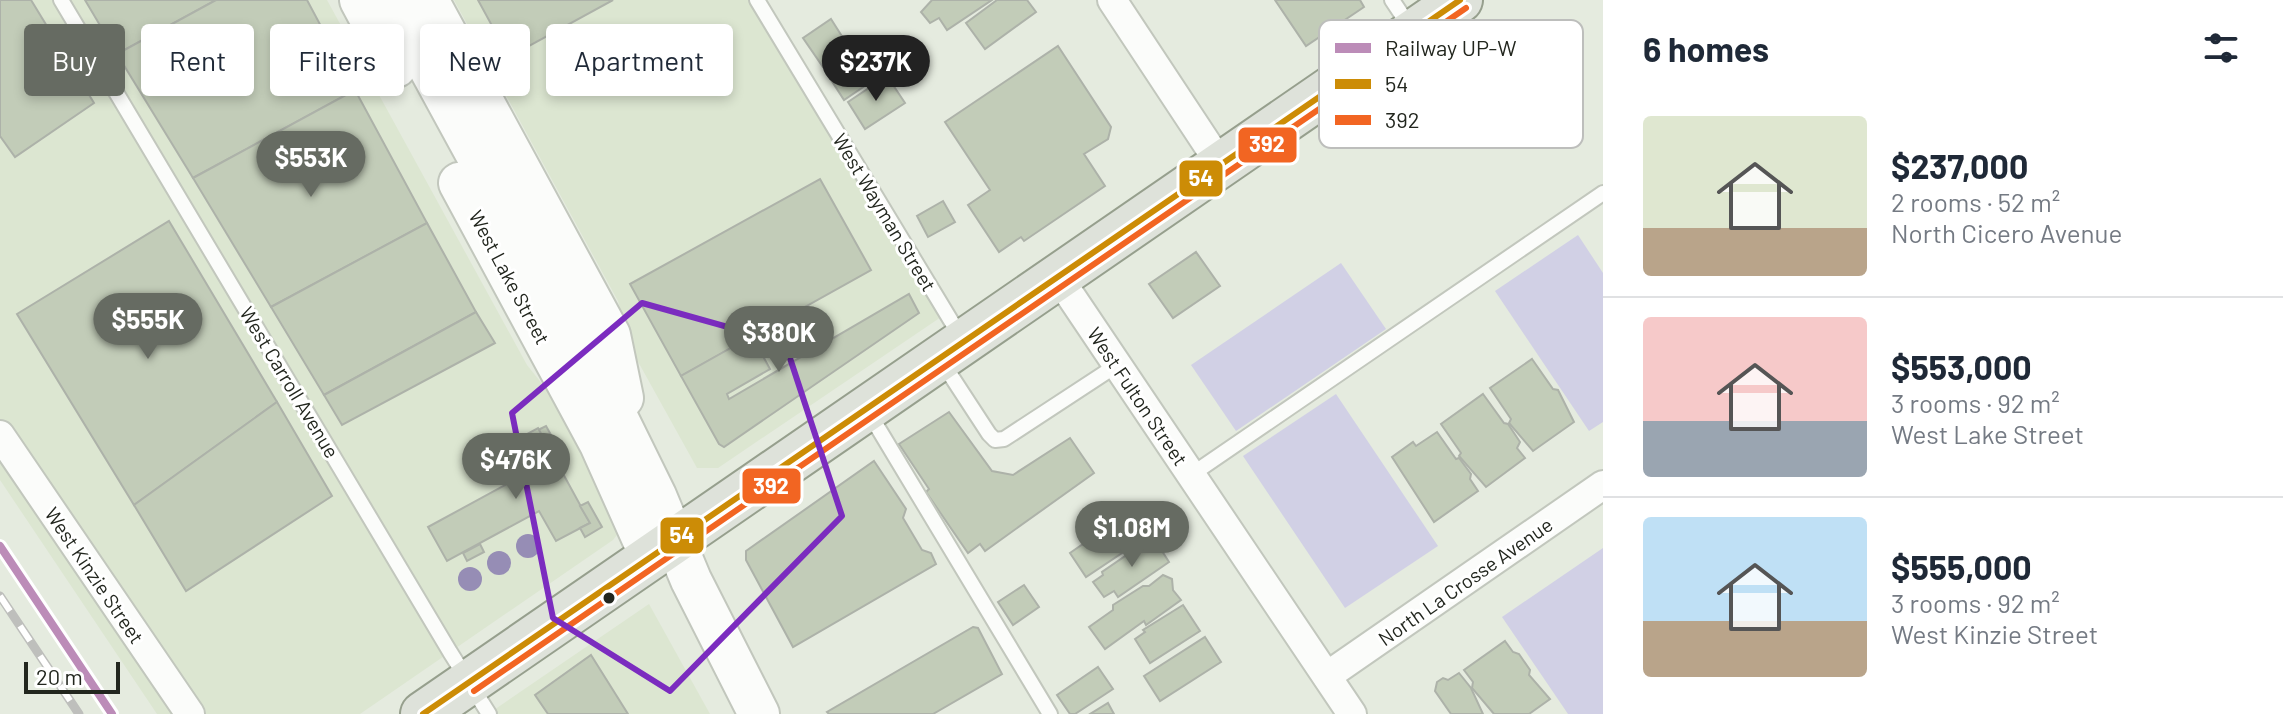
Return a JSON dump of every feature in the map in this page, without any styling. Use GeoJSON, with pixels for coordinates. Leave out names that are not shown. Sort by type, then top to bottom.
{"type":"FeatureCollection","features":[{"type":"Feature","properties":{"kind":"main road","name":"West Lake Street"},"geometry":{"type":"LineString","coordinates":[[360,0],[600,444],[663,550],[704,607],[759,714]]}},
{"type":"Feature","properties":{"kind":"main road","name":"West Lake Street"},"geometry":{"type":"LineString","coordinates":[[392,0],[634,449]]}},
{"type":"Feature","properties":{"kind":"main road","name":"West Lake Street"},"geometry":{"type":"LineString","coordinates":[[428,0],[610,335],[634,449],[663,550]]}},
{"type":"Feature","properties":{"kind":"main road"},"geometry":{"type":"LineString","coordinates":[[1403,16],[1460,0]]}},
{"type":"Feature","properties":{"kind":"main road"},"geometry":{"type":"LineString","coordinates":[[423,714],[478,698],[663,550],[1221,165],[1319,85]]}},
{"type":"Feature","properties":{"kind":"street"},"geometry":{"type":"LineString","coordinates":[[1112,0],[1221,165]]}},
{"type":"Feature","properties":{"kind":"street","name":"West Fulton Street"},"geometry":{"type":"LineString","coordinates":[[1058,277],[1352,714]]}},
{"type":"Feature","properties":{"kind":"street","name":"West Kinzie Street"},"geometry":{"type":"LineString","coordinates":[[0,435],[190,714]]}},
{"type":"Feature","properties":{"kind":"street","name":"North La Crosse Avenue"},"geometry":{"type":"LineString","coordinates":[[1327,676],[1603,485]]}},
{"type":"Feature","properties":{"kind":"lane","name":"West Carroll Avenue"},"geometry":{"type":"LineString","coordinates":[[61,0],[478,698]]}},
{"type":"Feature","properties":{"kind":"lane","name":"West Wayman Street"},"geometry":{"type":"LineString","coordinates":[[757,0],[952,350],[989,434],[995,440],[1004,439],[1117,365]]}},
{"type":"Feature","properties":{"kind":"lane"},"geometry":{"type":"LineString","coordinates":[[1191,475],[1603,193]]}},
{"type":"Feature","properties":{"kind":"lane"},"geometry":{"type":"LineString","coordinates":[[866,409],[1050,714]]}},
{"type":"Feature","properties":{"kind":"highlighted area"},"geometry":{"type":"Polygon","coordinates":[[[642,303],[785,343],[842,516],[670,691],[553,618],[512,413],[642,303]]]}},
{"type":"Feature","properties":{"kind":"shaded area"},"geometry":{"type":"Polygon","coordinates":[[[0,0],[327,0],[340,24],[270,24],[270,96],[380,96],[527,365],[567,415],[620,531],[613,540],[360,714],[157,714],[0,480],[0,0]]]}},
{"type":"Feature","properties":{"kind":"shaded area"},"geometry":{"type":"Polygon","coordinates":[[[454,0],[757,0],[947,313],[718,468],[697,468],[631,349],[618,301],[506,96],[530,96],[530,24],[467,24],[454,0]]]}},
{"type":"Feature","properties":{"kind":"shaded area"},"geometry":{"type":"Polygon","coordinates":[[[1578,235],[1603,273],[1603,422],[1589,431],[1495,291],[1578,235]]]}},
{"type":"Feature","properties":{"kind":"shaded area"},"geometry":{"type":"Polygon","coordinates":[[[1341,263],[1386,329],[1236,431],[1191,365],[1341,263]]]}},
{"type":"Feature","properties":{"kind":"shaded area"},"geometry":{"type":"Polygon","coordinates":[[[1336,394],[1438,546],[1345,608],[1243,456],[1336,394]]]}},
{"type":"Feature","properties":{"kind":"shaded area"},"geometry":{"type":"Polygon","coordinates":[[[1603,548],[1603,714],[1568,714],[1502,617],[1603,548]]]}},
{"type":"Feature","properties":{"kind":"shaded area"},"geometry":{"type":"Polygon","coordinates":[[[649,604],[710,714],[488,714],[649,604]]]}},
{"type":"Feature","properties":{"kind":"building"},"geometry":{"type":"Polygon","coordinates":[[[0,0],[31,0],[46,24],[24,24],[24,96],[90,96],[94,103],[15,157],[0,136],[0,0]]]}},
{"type":"Feature","properties":{"kind":"building"},"geometry":{"type":"Polygon","coordinates":[[[85,0],[216,0],[172,24],[141,24],[141,41],[125,50],[125,24],[99,24],[85,0]]]}},
{"type":"Feature","properties":{"kind":"building"},"geometry":{"type":"Polygon","coordinates":[[[216,0],[307,0],[320,24],[270,24],[270,96],[344,96],[193,178],[143,96],[254,96],[254,24],[172,24],[216,0]]]}},
{"type":"Feature","properties":{"kind":"building"},"geometry":{"type":"Polygon","coordinates":[[[478,0],[613,0],[569,24],[546,24],[546,37],[530,45],[530,24],[491,24],[478,0]]]}},
{"type":"Feature","properties":{"kind":"building"},"geometry":{"type":"Polygon","coordinates":[[[932,0],[992,0],[947,30],[939,18],[930,23],[921,12],[932,0]]]}},
{"type":"Feature","properties":{"kind":"building"},"geometry":{"type":"Polygon","coordinates":[[[997,0],[1027,0],[1036,12],[985,49],[966,23],[997,0]]]}},
{"type":"Feature","properties":{"kind":"building"},"geometry":{"type":"Polygon","coordinates":[[[1275,0],[1360,0],[1364,7],[1345,20],[1319,20],[1319,37],[1306,46],[1275,0]]]}},
{"type":"Feature","properties":{"kind":"building"},"geometry":{"type":"Polygon","coordinates":[[[831,19],[850,49],[823,67],[803,38],[831,19]]]}},
{"type":"Feature","properties":{"kind":"building"},"geometry":{"type":"Polygon","coordinates":[[[141,41],[141,93],[125,67],[125,50],[141,41]]]}},
{"type":"Feature","properties":{"kind":"building"},"geometry":{"type":"Polygon","coordinates":[[[1058,46],[1111,127],[1108,139],[1084,154],[1105,186],[1024,241],[1021,237],[999,252],[968,205],[990,190],[945,122],[1058,46]]]}},
{"type":"Feature","properties":{"kind":"building"},"geometry":{"type":"Polygon","coordinates":[[[854,54],[872,81],[844,100],[826,72],[854,54]]]}},
{"type":"Feature","properties":{"kind":"building"},"geometry":{"type":"Polygon","coordinates":[[[887,76],[905,103],[865,129],[848,102],[887,76]]]}},
{"type":"Feature","properties":{"kind":"building"},"geometry":{"type":"Polygon","coordinates":[[[344,96],[358,96],[427,223],[271,307],[193,178],[344,96]]]}},
{"type":"Feature","properties":{"kind":"building"},"geometry":{"type":"Polygon","coordinates":[[[820,179],[871,270],[681,376],[630,284],[820,179]]]}},
{"type":"Feature","properties":{"kind":"building"},"geometry":{"type":"Polygon","coordinates":[[[943,201],[955,222],[928,237],[917,216],[943,201]]]}},
{"type":"Feature","properties":{"kind":"building"},"geometry":{"type":"Polygon","coordinates":[[[169,221],[277,402],[134,505],[17,314],[169,221]]]}},
{"type":"Feature","properties":{"kind":"building"},"geometry":{"type":"Polygon","coordinates":[[[427,223],[476,312],[324,395],[271,307],[427,223]]]}},
{"type":"Feature","properties":{"kind":"building"},"geometry":{"type":"Polygon","coordinates":[[[1196,252],[1220,286],[1173,318],[1149,284],[1196,252]]]}},
{"type":"Feature","properties":{"kind":"building"},"geometry":{"type":"Polygon","coordinates":[[[909,294],[919,313],[724,447],[719,444],[681,376],[752,336],[770,369],[727,394],[729,399],[909,294]]]}},
{"type":"Feature","properties":{"kind":"building"},"geometry":{"type":"Polygon","coordinates":[[[476,312],[495,343],[342,425],[324,395],[476,312]]]}},
{"type":"Feature","properties":{"kind":"building"},"geometry":{"type":"Polygon","coordinates":[[[1532,359],[1553,389],[1558,390],[1574,422],[1533,451],[1509,423],[1511,419],[1490,388],[1532,359]]]}},
{"type":"Feature","properties":{"kind":"building"},"geometry":{"type":"Polygon","coordinates":[[[1483,394],[1520,442],[1517,448],[1525,458],[1486,487],[1459,456],[1461,453],[1441,424],[1483,394]]]}},
{"type":"Feature","properties":{"kind":"building"},"geometry":{"type":"Polygon","coordinates":[[[277,402],[332,496],[186,591],[134,505],[277,402]]]}},
{"type":"Feature","properties":{"kind":"building"},"geometry":{"type":"Polygon","coordinates":[[[949,412],[992,471],[1013,475],[1070,438],[1094,473],[985,551],[980,544],[968,553],[926,492],[929,489],[899,444],[949,412]]]}},
{"type":"Feature","properties":{"kind":"building"},"geometry":{"type":"Polygon","coordinates":[[[546,426],[555,442],[547,446],[538,430],[546,426]]]}},
{"type":"Feature","properties":{"kind":"building"},"geometry":{"type":"Polygon","coordinates":[[[538,428],[590,523],[556,541],[539,511],[447,561],[428,527],[520,477],[503,447],[538,428]]]}},
{"type":"Feature","properties":{"kind":"building"},"geometry":{"type":"Polygon","coordinates":[[[1437,432],[1471,474],[1470,479],[1478,491],[1434,522],[1392,457],[1413,442],[1416,446],[1437,432]]]}},
{"type":"Feature","properties":{"kind":"building"},"geometry":{"type":"Polygon","coordinates":[[[874,461],[906,509],[903,518],[922,550],[931,553],[936,564],[793,647],[746,560],[746,551],[874,461]]]}},
{"type":"Feature","properties":{"kind":"building"},"geometry":{"type":"Polygon","coordinates":[[[588,502],[602,527],[585,537],[580,528],[590,523],[580,506],[588,502]]]}},
{"type":"Feature","properties":{"kind":"building"},"geometry":{"type":"Polygon","coordinates":[[[1132,510],[1149,535],[1086,577],[1070,553],[1132,510]]]}},
{"type":"Feature","properties":{"kind":"building"},"geometry":{"type":"Polygon","coordinates":[[[1153,537],[1169,562],[1118,597],[1114,591],[1104,597],[1093,582],[1103,575],[1102,572],[1153,537]]]}},
{"type":"Feature","properties":{"kind":"building"},"geometry":{"type":"Polygon","coordinates":[[[480,544],[484,552],[467,561],[463,553],[480,544]]]}},
{"type":"Feature","properties":{"kind":"building"},"geometry":{"type":"Polygon","coordinates":[[[1163,575],[1172,579],[1173,590],[1181,600],[1105,649],[1089,627],[1113,610],[1113,605],[1163,575]]]}},
{"type":"Feature","properties":{"kind":"building"},"geometry":{"type":"Polygon","coordinates":[[[1024,585],[1039,607],[1013,625],[998,602],[1024,585]]]}},
{"type":"Feature","properties":{"kind":"building"},"geometry":{"type":"Polygon","coordinates":[[[1183,605],[1200,631],[1150,663],[1135,639],[1145,632],[1143,630],[1183,605]]]}},
{"type":"Feature","properties":{"kind":"building"},"geometry":{"type":"Polygon","coordinates":[[[973,627],[978,628],[1002,674],[933,714],[827,712],[973,627]]]}},
{"type":"Feature","properties":{"kind":"building"},"geometry":{"type":"Polygon","coordinates":[[[1205,637],[1221,662],[1160,701],[1144,676],[1205,637]]]}},
{"type":"Feature","properties":{"kind":"building"},"geometry":{"type":"Polygon","coordinates":[[[1505,641],[1513,652],[1519,654],[1530,670],[1529,675],[1550,699],[1529,714],[1494,714],[1472,688],[1473,682],[1464,670],[1505,641]]]}},
{"type":"Feature","properties":{"kind":"building"},"geometry":{"type":"Polygon","coordinates":[[[591,655],[628,714],[548,714],[535,695],[591,655]]]}},
{"type":"Feature","properties":{"kind":"building"},"geometry":{"type":"Polygon","coordinates":[[[1098,667],[1113,689],[1075,714],[1070,714],[1057,695],[1098,667]]]}},
{"type":"Feature","properties":{"kind":"building"},"geometry":{"type":"Polygon","coordinates":[[[1459,673],[1471,688],[1483,714],[1451,714],[1435,691],[1437,682],[1459,673]]]}},
{"type":"Feature","properties":{"kind":"building"},"geometry":{"type":"Polygon","coordinates":[[[1108,703],[1114,714],[1090,714],[1108,703]]]}},
{"type":"Feature","properties":{"kind":"railway"},"geometry":{"type":"LineString","coordinates":[[0,596],[79,714]]}},
{"type":"Feature","properties":{"kind":"rail line","name":"UP-W"},"geometry":{"type":"LineString","coordinates":[[0,546],[112,714]]}},
{"type":"Feature","properties":{"kind":"transit line","name":"54"},"geometry":{"type":"LineString","coordinates":[[1431,20],[1460,0]]}},
{"type":"Feature","properties":{"kind":"transit line","name":"392"},"geometry":{"type":"LineString","coordinates":[[1449,20],[1466,8]]}},
{"type":"Feature","properties":{"kind":"transit line","name":"54"},"geometry":{"type":"LineString","coordinates":[[423,714],[1319,97]]}},
{"type":"Feature","properties":{"kind":"transit line","name":"392"},"geometry":{"type":"LineString","coordinates":[[474,691],[1319,109]]}}]}
